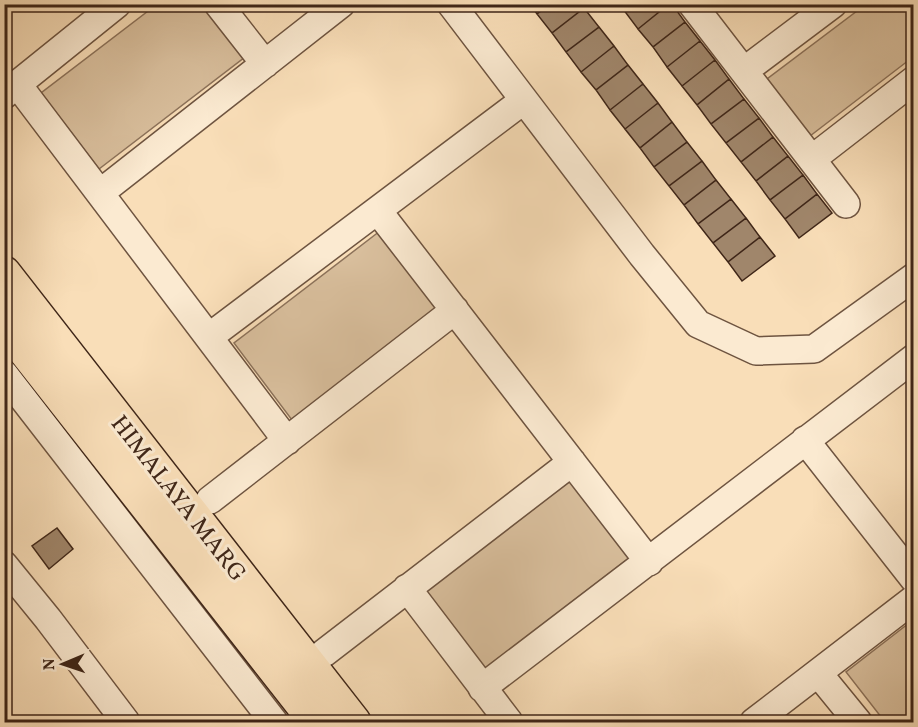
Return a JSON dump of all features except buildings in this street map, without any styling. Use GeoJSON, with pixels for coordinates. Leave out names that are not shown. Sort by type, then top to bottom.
{"type":"FeatureCollection","features":[{"type":"Feature","properties":{"kind":"main road","name":"HIMALAYA MARG"},"geometry":{"type":"LineString","coordinates":[[4,273],[354,723]]}},
{"type":"Feature","properties":{"kind":"main road","name":"HIMALAYA MARG"},"geometry":{"type":"LineString","coordinates":[[4,324],[316,723]]}},
{"type":"Feature","properties":{"kind":"street"},"geometry":{"type":"LineString","coordinates":[[117,4],[11,90],[100,193],[286,441]]}},
{"type":"Feature","properties":{"kind":"street"},"geometry":{"type":"LineString","coordinates":[[218,4],[265,64]]}},
{"type":"Feature","properties":{"kind":"street"},"geometry":{"type":"LineString","coordinates":[[100,193],[341,4]]}},
{"type":"Feature","properties":{"kind":"street"},"geometry":{"type":"LineString","coordinates":[[451,4],[635,246],[698,324],[756,351],[814,349],[914,277]]}},
{"type":"Feature","properties":{"kind":"street"},"geometry":{"type":"LineString","coordinates":[[692,4],[846,204]]}},
{"type":"Feature","properties":{"kind":"street"},"geometry":{"type":"LineString","coordinates":[[744,71],[833,4]]}},
{"type":"Feature","properties":{"kind":"street"},"geometry":{"type":"LineString","coordinates":[[812,159],[914,80]]}},
{"type":"Feature","properties":{"kind":"street"},"geometry":{"type":"LineString","coordinates":[[208,337],[524,100]]}},
{"type":"Feature","properties":{"kind":"street"},"geometry":{"type":"LineString","coordinates":[[378,210],[649,562]]}},
{"type":"Feature","properties":{"kind":"street"},"geometry":{"type":"LineString","coordinates":[[210,500],[455,310]]}},
{"type":"Feature","properties":{"kind":"street"},"geometry":{"type":"LineString","coordinates":[[482,688],[914,358]]}},
{"type":"Feature","properties":{"kind":"street"},"geometry":{"type":"LineString","coordinates":[[4,374],[274,723]]}},
{"type":"Feature","properties":{"kind":"street"},"geometry":{"type":"LineString","coordinates":[[806,440],[914,579]]}},
{"type":"Feature","properties":{"kind":"street"},"geometry":{"type":"LineString","coordinates":[[324,653],[572,462]]}},
{"type":"Feature","properties":{"kind":"street"},"geometry":{"type":"LineString","coordinates":[[4,566],[48,619],[126,723]]}},
{"type":"Feature","properties":{"kind":"street"},"geometry":{"type":"LineString","coordinates":[[407,588],[509,723]]}},
{"type":"Feature","properties":{"kind":"street"},"geometry":{"type":"LineString","coordinates":[[754,723],[914,599]]}},
{"type":"Feature","properties":{"kind":"street"},"geometry":{"type":"LineString","coordinates":[[818,673],[858,723]]}},
{"type":"Feature","properties":{"kind":"shaded area"},"geometry":{"type":"Polygon","coordinates":[[[156,5],[205,5],[245,57],[99,169],[41,93],[156,5]]]}},
{"type":"Feature","properties":{"kind":"shaded area"},"geometry":{"type":"Polygon","coordinates":[[[865,5],[913,5],[913,57],[810,136],[767,79],[865,5]]]}},
{"type":"Feature","properties":{"kind":"shaded area"},"geometry":{"type":"Polygon","coordinates":[[[380,231],[438,308],[292,420],[234,343],[380,231]]]}},
{"type":"Feature","properties":{"kind":"shaded area"},"geometry":{"type":"Polygon","coordinates":[[[570,481],[629,558],[483,670],[424,593],[570,481]]]}},
{"type":"Feature","properties":{"kind":"shaded area"},"geometry":{"type":"Polygon","coordinates":[[[913,620],[913,722],[885,722],[846,672],[913,620]]]}}]}
